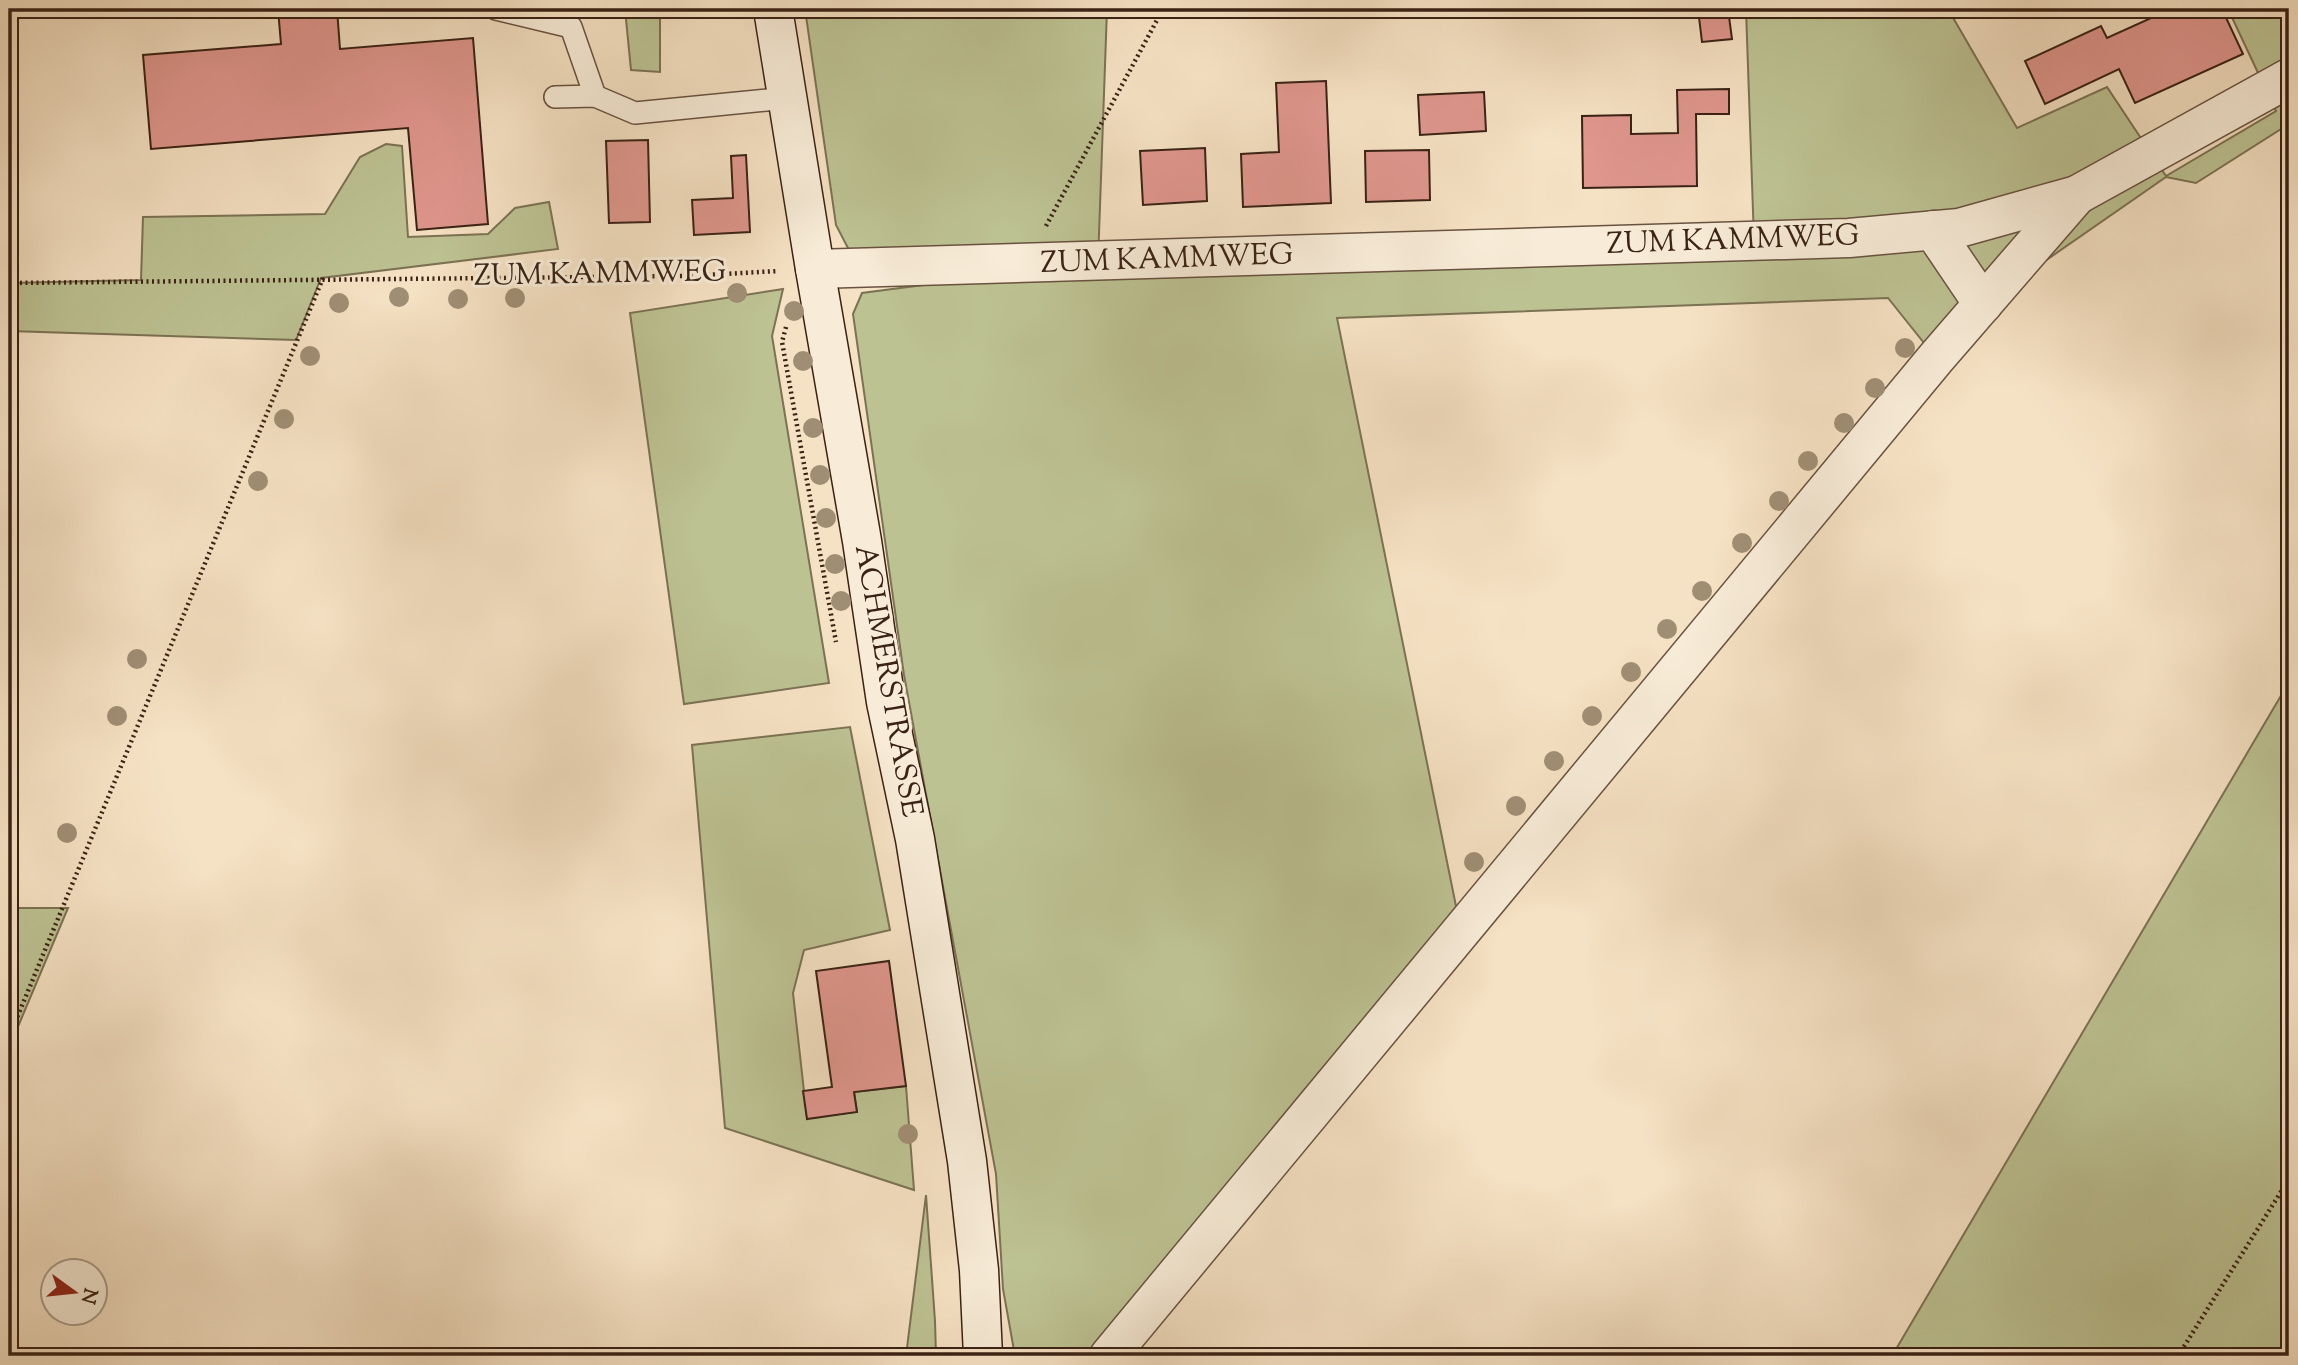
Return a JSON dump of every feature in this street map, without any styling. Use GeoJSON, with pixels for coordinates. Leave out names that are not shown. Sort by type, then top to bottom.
{"type":"FeatureCollection","features":[{"type":"Feature","properties":{"kind":"street","name":"ACHMERSTRASSE"},"geometry":{"type":"LineString","coordinates":[[773,9],[862,541],[886,702],[915,839],[967,1161],[979,1270],[983,1356]]}},
{"type":"Feature","properties":{"kind":"street","name":"ZUM KAMMWEG"},"geometry":{"type":"LineString","coordinates":[[815,269],[1836,238],[1959,228],[2077,195],[2289,78]]}},
{"type":"Feature","properties":{"kind":"street"},"geometry":{"type":"LineString","coordinates":[[1109,1356],[1983,303],[2077,195]]}},
{"type":"Feature","properties":{"kind":"street"},"geometry":{"type":"LineString","coordinates":[[1933,230],[1983,303]]}},
{"type":"Feature","properties":{"kind":"lane"},"geometry":{"type":"LineString","coordinates":[[496,9],[571,27],[595,96]]}},
{"type":"Feature","properties":{"kind":"lane"},"geometry":{"type":"LineString","coordinates":[[555,97],[595,96],[635,113],[787,98]]}},
{"type":"Feature","properties":{"kind":"path"},"geometry":{"type":"LineString","coordinates":[[1026,264],[1163,9]]}},
{"type":"Feature","properties":{"kind":"path","name":"ZUM KAMMWEG"},"geometry":{"type":"LineString","coordinates":[[9,283],[688,276],[815,269]]}},
{"type":"Feature","properties":{"kind":"path"},"geometry":{"type":"LineString","coordinates":[[9,1037],[323,278]]}},
{"type":"Feature","properties":{"kind":"path"},"geometry":{"type":"LineString","coordinates":[[2178,1356],[2289,1179]]}},
{"type":"Feature","properties":{"kind":"green space"},"geometry":{"type":"Polygon","coordinates":[[[625,9],[660,9],[660,72],[631,70],[625,9]]]}},
{"type":"Feature","properties":{"kind":"green space"},"geometry":{"type":"Polygon","coordinates":[[[805,9],[1107,9],[1098,262],[1754,240],[1746,9],[1948,9],[2017,128],[2107,87],[2166,176],[2276,111],[2228,9],[2289,9],[2289,124],[2196,183],[2166,177],[1983,304],[1936,358],[1888,298],[1337,318],[1459,921],[1096,1356],[1015,1356],[1003,1289],[996,1174],[904,675],[853,314],[862,293],[1092,263],[849,250],[836,225],[805,9]]]}},
{"type":"Feature","properties":{"kind":"green space"},"geometry":{"type":"Polygon","coordinates":[[[386,144],[402,146],[408,237],[488,234],[515,208],[549,202],[558,249],[321,278],[296,340],[9,331],[9,283],[141,280],[143,217],[325,214],[360,157],[386,144]]]}},
{"type":"Feature","properties":{"kind":"green space"},"geometry":{"type":"Polygon","coordinates":[[[783,289],[772,336],[829,683],[684,704],[630,313],[783,289]]]}},
{"type":"Feature","properties":{"kind":"green space"},"geometry":{"type":"Polygon","coordinates":[[[2289,682],[2289,1356],[1892,1356],[2289,682]]]}},
{"type":"Feature","properties":{"kind":"green space"},"geometry":{"type":"Polygon","coordinates":[[[850,727],[890,930],[804,950],[793,993],[807,1118],[857,1112],[854,1092],[906,1086],[914,1190],[725,1128],[692,745],[850,727]]]}},
{"type":"Feature","properties":{"kind":"green space"},"geometry":{"type":"Polygon","coordinates":[[[9,908],[68,908],[9,1048],[9,908]]]}},
{"type":"Feature","properties":{"kind":"green space"},"geometry":{"type":"Polygon","coordinates":[[[926,1195],[936,1356],[906,1356],[926,1195]]]}},
{"type":"Feature","properties":{"kind":"building"},"geometry":{"type":"Polygon","coordinates":[[[278,9],[337,9],[340,49],[473,38],[488,224],[417,230],[408,128],[151,149],[143,55],[281,44],[278,9]]]}},
{"type":"Feature","properties":{"kind":"building"},"geometry":{"type":"Polygon","coordinates":[[[1698,9],[1728,9],[1732,39],[1702,42],[1698,9]]]}},
{"type":"Feature","properties":{"kind":"building"},"geometry":{"type":"Polygon","coordinates":[[[2171,9],[2222,9],[2243,54],[2135,103],[2119,69],[2045,104],[2025,61],[2101,26],[2107,38],[2171,9]]]}},
{"type":"Feature","properties":{"kind":"building"},"geometry":{"type":"Polygon","coordinates":[[[1326,81],[1331,203],[1243,207],[1241,154],[1279,152],[1276,83],[1326,81]]]}},
{"type":"Feature","properties":{"kind":"building"},"geometry":{"type":"Polygon","coordinates":[[[1729,89],[1729,114],[1696,114],[1697,186],[1583,188],[1582,116],[1631,115],[1631,134],[1678,133],[1677,90],[1729,89]]]}},
{"type":"Feature","properties":{"kind":"building"},"geometry":{"type":"Polygon","coordinates":[[[1484,92],[1486,131],[1420,135],[1418,95],[1484,92]]]}},
{"type":"Feature","properties":{"kind":"building"},"geometry":{"type":"Polygon","coordinates":[[[648,140],[650,222],[609,223],[606,141],[648,140]]]}},
{"type":"Feature","properties":{"kind":"building"},"geometry":{"type":"Polygon","coordinates":[[[1205,148],[1207,201],[1143,205],[1140,151],[1205,148]]]}},
{"type":"Feature","properties":{"kind":"building"},"geometry":{"type":"Polygon","coordinates":[[[1429,150],[1430,200],[1366,202],[1365,151],[1429,150]]]}},
{"type":"Feature","properties":{"kind":"building"},"geometry":{"type":"Polygon","coordinates":[[[746,155],[750,232],[694,235],[692,200],[733,198],[731,156],[746,155]]]}},
{"type":"Feature","properties":{"kind":"building"},"geometry":{"type":"Polygon","coordinates":[[[889,961],[906,1086],[854,1092],[857,1112],[807,1119],[803,1091],[832,1087],[816,971],[889,961]]]}}]}
